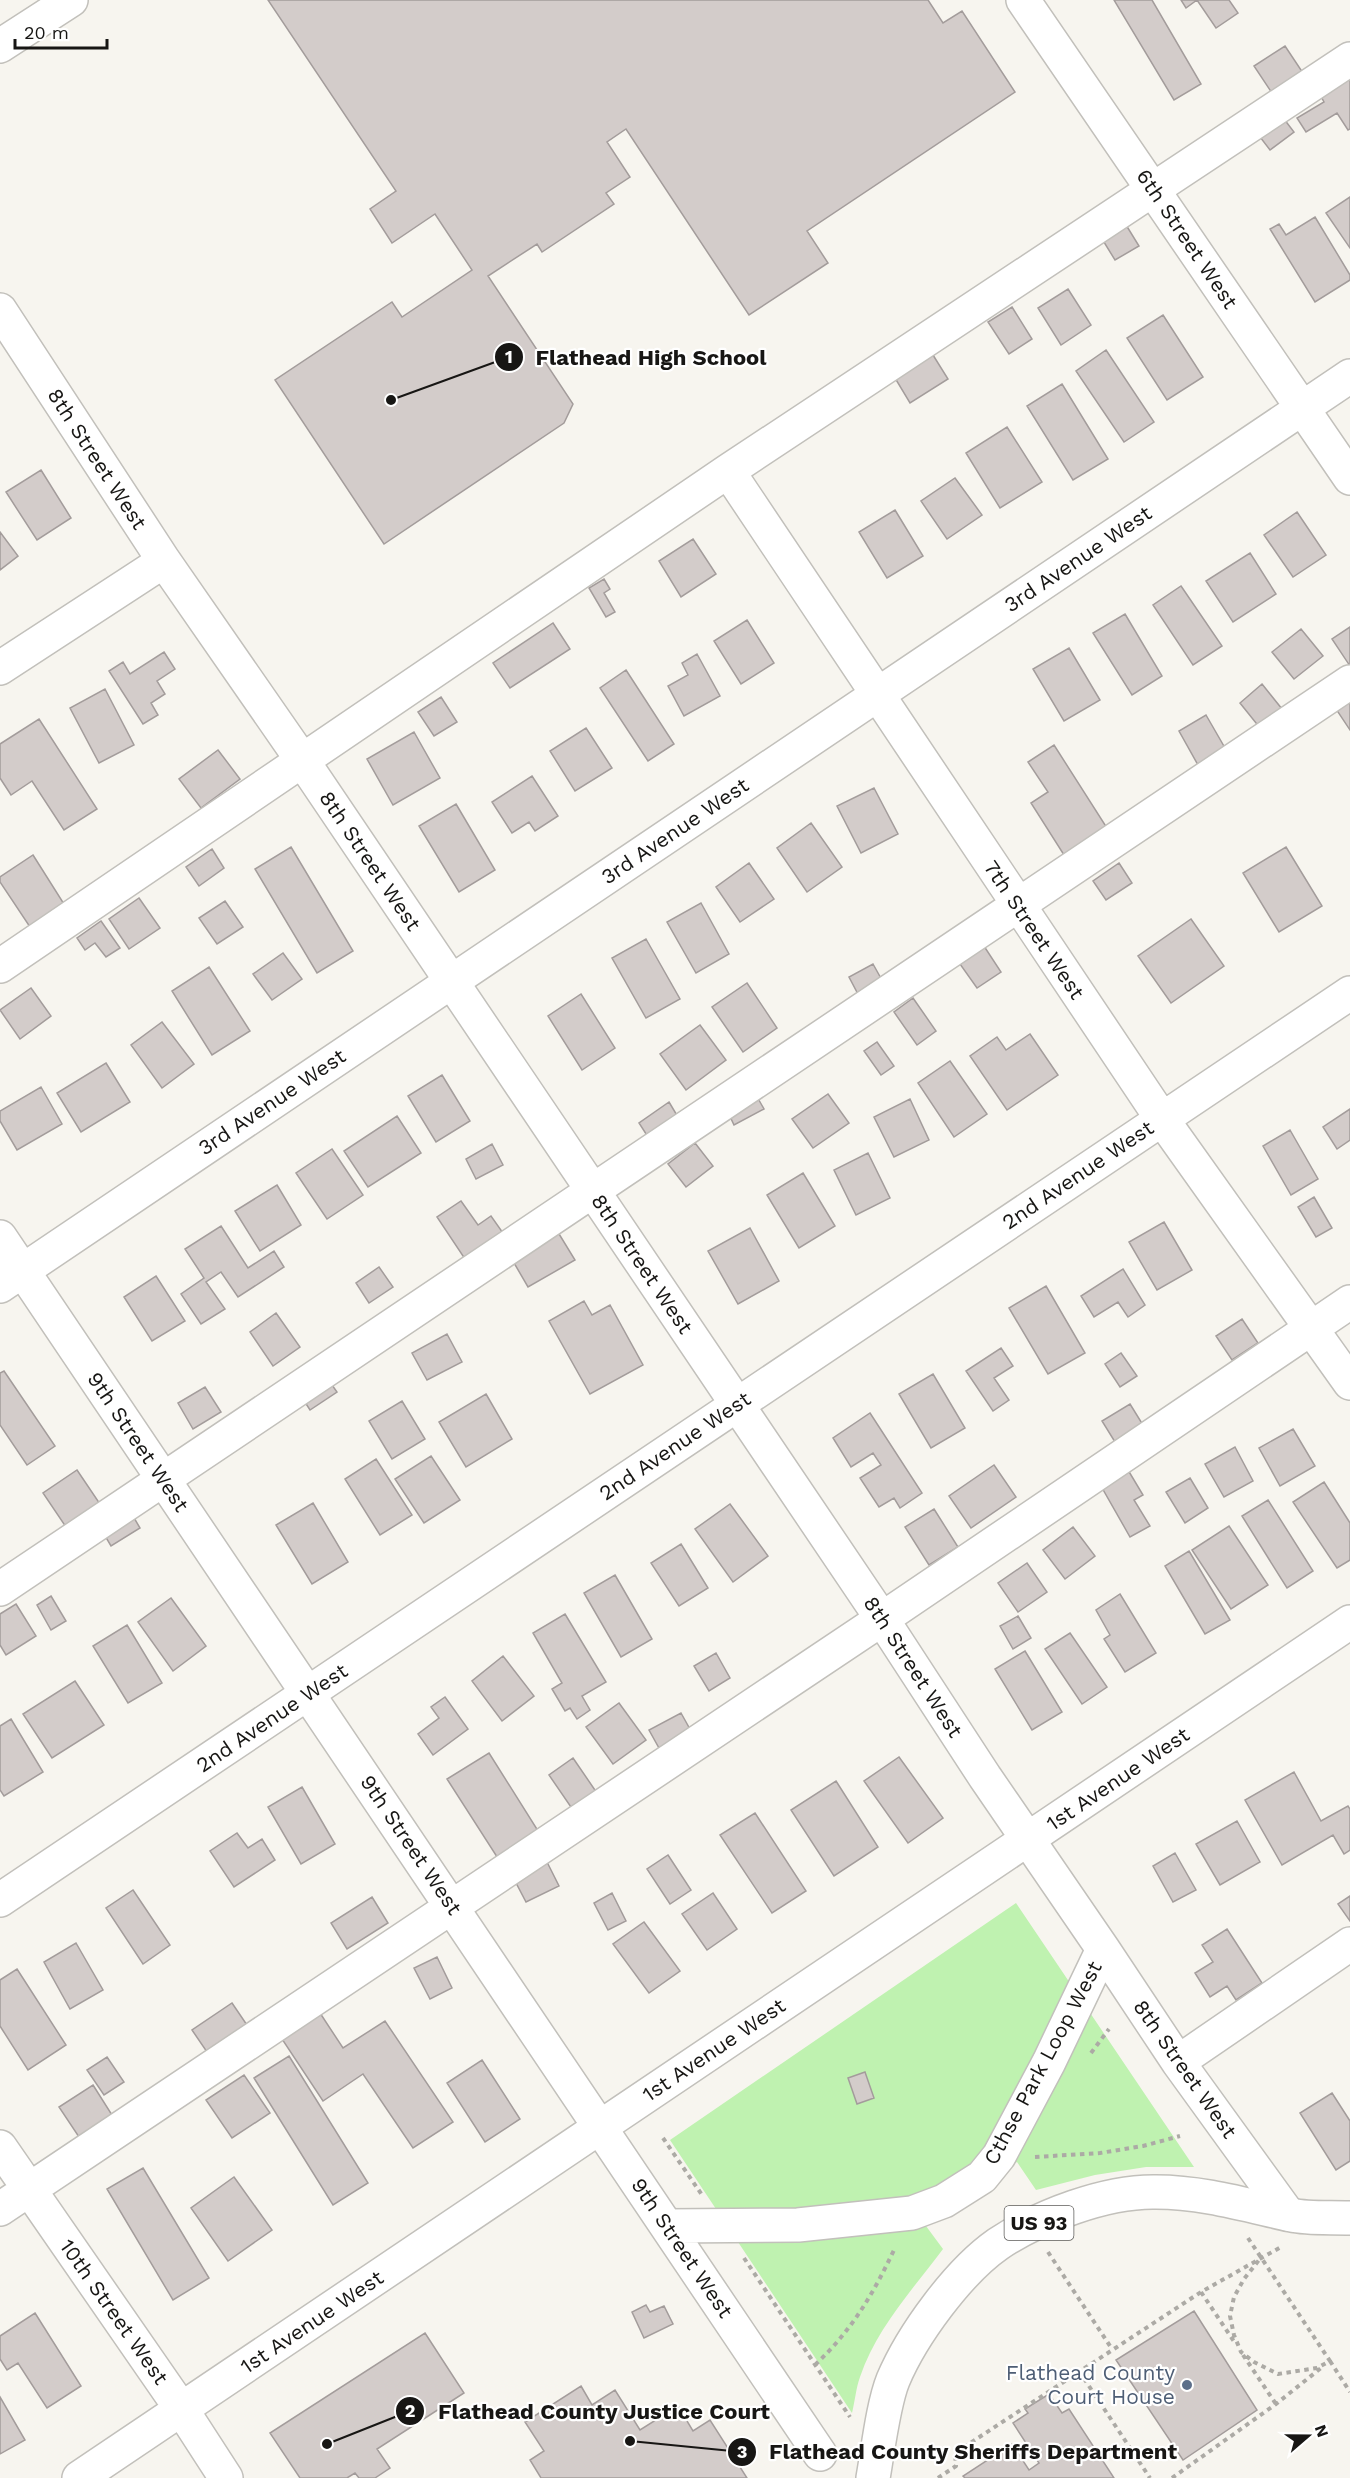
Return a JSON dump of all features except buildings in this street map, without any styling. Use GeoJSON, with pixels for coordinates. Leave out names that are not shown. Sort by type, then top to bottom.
{"type":"FeatureCollection","features":[{"type":"Feature","properties":{"kind":"street"},"geometry":{"type":"LineString","coordinates":[[0,46],[71,0]]}},
{"type":"Feature","properties":{"kind":"street","name":"6th Street West"},"geometry":{"type":"LineString","coordinates":[[1023,0],[1350,478]]}},
{"type":"Feature","properties":{"kind":"street"},"geometry":{"type":"LineString","coordinates":[[0,966],[728,471],[1350,59]]}},
{"type":"Feature","properties":{"kind":"street","name":"8th Street West"},"geometry":{"type":"LineString","coordinates":[[6,332],[302,760],[882,1619],[1288,2229]]}},
{"type":"Feature","properties":{"kind":"street","name":"3rd Avenue West"},"geometry":{"type":"LineString","coordinates":[[11,1278],[1350,376]]}},
{"type":"Feature","properties":{"kind":"street","name":"7th Street West"},"geometry":{"type":"LineString","coordinates":[[728,471],[1017,906],[1162,1119],[1350,1383]]}},
{"type":"Feature","properties":{"kind":"street"},"geometry":{"type":"LineString","coordinates":[[0,668],[164,561]]}},
{"type":"Feature","properties":{"kind":"street"},"geometry":{"type":"LineString","coordinates":[[0,1589],[1350,682]]}},
{"type":"Feature","properties":{"kind":"street","name":"2nd Avenue West"},"geometry":{"type":"LineString","coordinates":[[0,1900],[1350,993]]}},
{"type":"Feature","properties":{"kind":"street","name":"9th Street West"},"geometry":{"type":"LineString","coordinates":[[0,1237],[11,1278],[164,1480],[820,2454]]}},
{"type":"Feature","properties":{"kind":"street"},"geometry":{"type":"LineString","coordinates":[[0,2210],[882,1619],[1350,1302]]}},
{"type":"Feature","properties":{"kind":"street","name":"1st Avenue West"},"geometry":{"type":"LineString","coordinates":[[79,2478],[1350,1622]]}},
{"type":"Feature","properties":{"kind":"street"},"geometry":{"type":"LineString","coordinates":[[1178,2062],[1350,1944]]}},
{"type":"Feature","properties":{"kind":"street","name":"Cthse Park Loop West"},"geometry":{"type":"LineString","coordinates":[[667,2226],[798,2224],[912,2213],[944,2201],[982,2177],[999,2156],[1054,2052],[1103,1949]]}},
{"type":"Feature","properties":{"kind":"street","name":"10th Street West"},"geometry":{"type":"LineString","coordinates":[[0,2147],[182,2410],[226,2478]]}},
{"type":"Feature","properties":{"kind":"street","name":"US 93"},"geometry":{"type":"LineString","coordinates":[[873,2478],[893,2381],[914,2342],[963,2275],[999,2244],[1046,2219],[1095,2199],[1155,2192],[1204,2196],[1288,2229],[1350,2218]]}},
{"type":"Feature","properties":{"kind":"path"},"geometry":{"type":"LineString","coordinates":[[1038,2156],[1100,2153],[1143,2146],[1180,2136]]}},
{"type":"Feature","properties":{"kind":"path"},"geometry":{"type":"LineString","coordinates":[[1288,2229],[1244,2279],[1234,2297],[1230,2316],[1234,2336],[1241,2352],[1254,2362],[1278,2374],[1317,2368],[1330,2361]]}},
{"type":"Feature","properties":{"kind":"path"},"geometry":{"type":"LineString","coordinates":[[1242,2230],[1350,2392]]}},
{"type":"Feature","properties":{"kind":"path"},"geometry":{"type":"LineString","coordinates":[[816,2365],[841,2340],[854,2321],[880,2280],[897,2244]]}},
{"type":"Feature","properties":{"kind":"path"},"geometry":{"type":"LineString","coordinates":[[1047,2250],[1112,2349]]}},
{"type":"Feature","properties":{"kind":"path"},"geometry":{"type":"LineString","coordinates":[[743,2257],[854,2422]]}},
{"type":"Feature","properties":{"kind":"path"},"geometry":{"type":"LineString","coordinates":[[938,2478],[956,2466],[955,2452],[1201,2292],[1261,2258]]}},
{"type":"Feature","properties":{"kind":"path"},"geometry":{"type":"LineString","coordinates":[[1201,2292],[1276,2404]]}},
{"type":"Feature","properties":{"kind":"path"},"geometry":{"type":"LineString","coordinates":[[1173,2478],[1276,2404],[1330,2361]]}},
{"type":"Feature","properties":{"kind":"path"},"geometry":{"type":"LineString","coordinates":[[1079,2371],[1150,2478]]}},
{"type":"Feature","properties":{"kind":"green space"},"geometry":{"type":"Polygon","coordinates":[[[1016,1903],[1194,2167],[1146,2167],[1095,2175],[1036,2190],[1017,2162],[923,2222],[943,2249],[896,2310],[876,2342],[860,2377],[852,2413],[670,2140],[1016,1903]]]}},
{"type":"Feature","properties":{"kind":"place","name":"Flathead High School"},"geometry":{"type":"Point","coordinates":[391,400]}},
{"type":"Feature","properties":{"kind":"place","name":"Flathead County Court House"},"geometry":{"type":"Point","coordinates":[1187,2385]}},
{"type":"Feature","properties":{"kind":"place","name":"Flathead County Sheriffs Department"},"geometry":{"type":"Point","coordinates":[630,2441]}},
{"type":"Feature","properties":{"kind":"place","name":"Flathead County Justice Court"},"geometry":{"type":"Point","coordinates":[327,2444]}}]}
